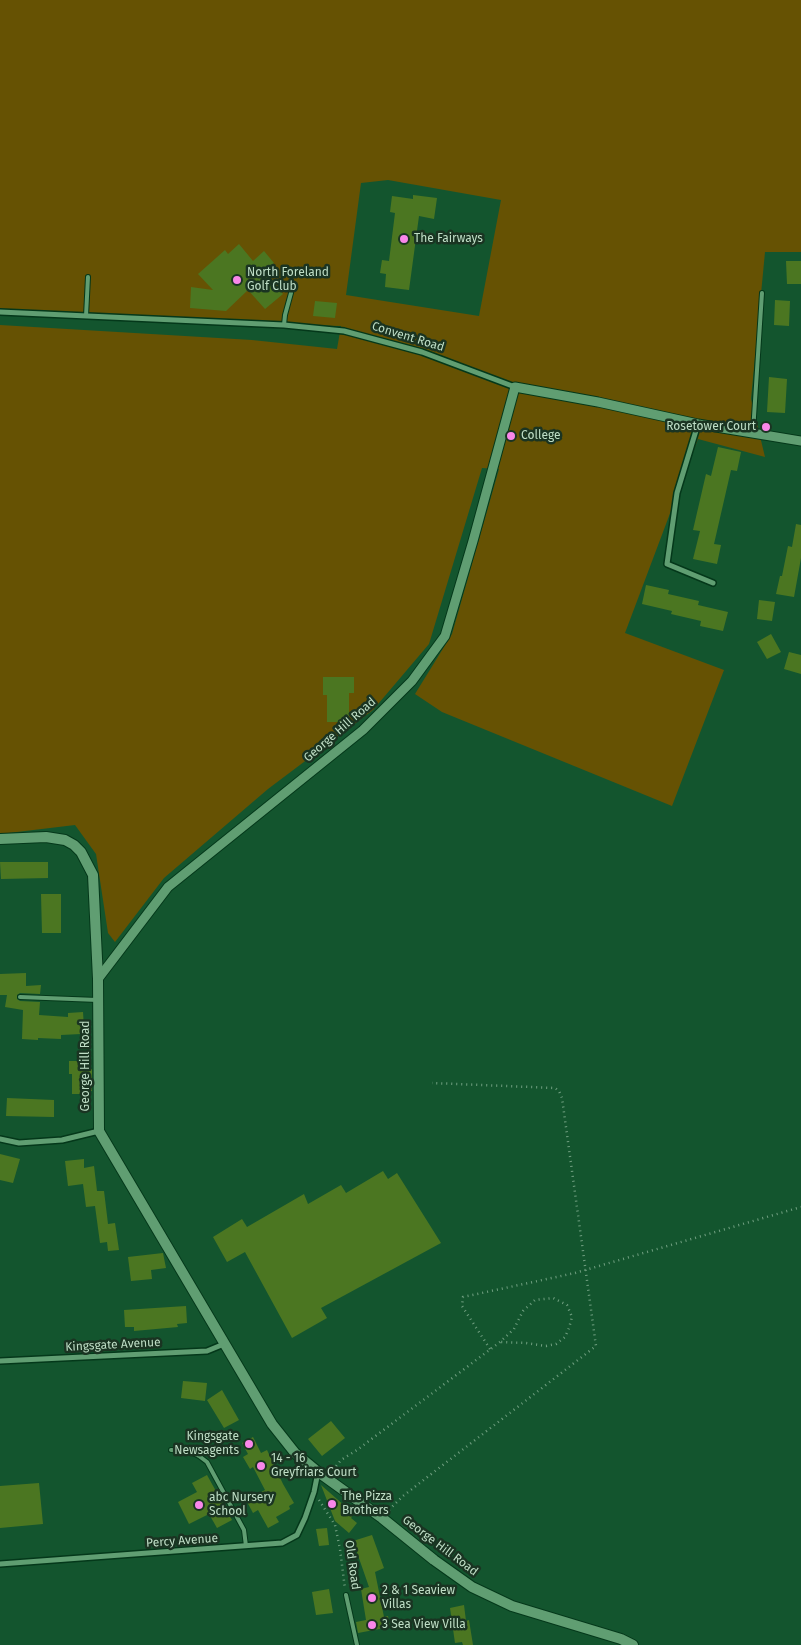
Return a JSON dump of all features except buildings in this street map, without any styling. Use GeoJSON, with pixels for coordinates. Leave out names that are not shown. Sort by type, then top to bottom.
{"type":"FeatureCollection","features":[{"type":"Feature","properties":{"kind":"main road"},"geometry":{"type":"LineString","coordinates":[[0,839],[46,838],[65,840],[82,852],[93,875],[98,979]]}},
{"type":"Feature","properties":{"kind":"main road","name":"George Hill Road"},"geometry":{"type":"LineString","coordinates":[[98,979],[99,1131],[272,1424],[295,1453],[472,1587],[512,1606],[633,1645]]}},
{"type":"Feature","properties":{"kind":"street","name":"Convent Road"},"geometry":{"type":"LineString","coordinates":[[0,312],[284,325],[344,331],[413,350],[515,387],[598,402],[698,424],[801,441]]}},
{"type":"Feature","properties":{"kind":"street","name":"George Hill Road"},"geometry":{"type":"LineString","coordinates":[[98,979],[168,887],[363,730],[412,681],[445,636],[515,387]]}},
{"type":"Feature","properties":{"kind":"street"},"geometry":{"type":"LineString","coordinates":[[698,424],[678,493],[667,564],[713,583]]}},
{"type":"Feature","properties":{"kind":"street"},"geometry":{"type":"LineString","coordinates":[[0,1139],[19,1143],[62,1140],[99,1131]]}},
{"type":"Feature","properties":{"kind":"street","name":"Kingsgate Avenue"},"geometry":{"type":"LineString","coordinates":[[0,1361],[207,1351],[225,1344]]}},
{"type":"Feature","properties":{"kind":"street","name":"Percy Avenue"},"geometry":{"type":"LineString","coordinates":[[0,1564],[282,1543],[297,1534],[314,1492],[318,1472]]}},
{"type":"Feature","properties":{"kind":"lane"},"geometry":{"type":"LineString","coordinates":[[86,316],[88,277]]}},
{"type":"Feature","properties":{"kind":"lane"},"geometry":{"type":"LineString","coordinates":[[284,325],[291,293]]}},
{"type":"Feature","properties":{"kind":"lane"},"geometry":{"type":"LineString","coordinates":[[753,432],[762,293]]}},
{"type":"Feature","properties":{"kind":"lane"},"geometry":{"type":"LineString","coordinates":[[20,997],[98,1000]]}},
{"type":"Feature","properties":{"kind":"lane"},"geometry":{"type":"LineString","coordinates":[[171,1450],[189,1451],[207,1462],[244,1530],[246,1546]]}},
{"type":"Feature","properties":{"kind":"lane","name":"Old Road"},"geometry":{"type":"LineString","coordinates":[[346,1595],[358,1645]]}},
{"type":"Feature","properties":{"kind":"path"},"geometry":{"type":"LineString","coordinates":[[382,1518],[403,1496],[596,1346],[562,1098],[559,1091],[555,1088],[432,1082]]}},
{"type":"Feature","properties":{"kind":"path"},"geometry":{"type":"LineString","coordinates":[[490,1349],[462,1306],[463,1297],[586,1270],[801,1207]]}},
{"type":"Feature","properties":{"kind":"path"},"geometry":{"type":"LineString","coordinates":[[330,1481],[333,1469],[341,1460],[357,1450],[500,1342],[514,1329],[523,1311],[535,1300],[553,1298],[567,1305],[572,1316],[565,1337],[556,1344],[546,1346],[500,1342]]}},
{"type":"Feature","properties":{"kind":"path","name":"Old Road"},"geometry":{"type":"LineString","coordinates":[[314,1492],[335,1525],[346,1595]]}},
{"type":"Feature","properties":{"kind":"shaded area"},"geometry":{"type":"Polygon","coordinates":[[[0,0],[801,0],[801,252],[765,252],[751,399],[765,457],[698,439],[625,633],[724,670],[672,806],[442,712],[415,694],[452,634],[499,469],[482,468],[429,644],[373,710],[268,789],[164,878],[115,942],[108,933],[96,854],[75,825],[0,834],[0,325],[252,340],[337,349],[341,326],[242,324],[0,311],[0,0]],[[388,180],[361,183],[346,295],[479,316],[501,200],[388,180]],[[323,677],[323,694],[327,695],[327,722],[349,722],[349,693],[354,677],[323,677]]]}},
{"type":"Feature","properties":{"kind":"place","name":"The Fairways"},"geometry":{"type":"Point","coordinates":[404,239]}},
{"type":"Feature","properties":{"kind":"place","name":"North Foreland Golf Club"},"geometry":{"type":"Point","coordinates":[237,280]}},
{"type":"Feature","properties":{"kind":"place","name":"Rosetower Court"},"geometry":{"type":"Point","coordinates":[766,427]}},
{"type":"Feature","properties":{"kind":"place","name":"College"},"geometry":{"type":"Point","coordinates":[511,436]}},
{"type":"Feature","properties":{"kind":"place","name":"Kingsgate Newsagents"},"geometry":{"type":"Point","coordinates":[249,1444]}},
{"type":"Feature","properties":{"kind":"place","name":"14 - 16 Greyfriars Court"},"geometry":{"type":"Point","coordinates":[261,1466]}},
{"type":"Feature","properties":{"kind":"place","name":"The Pizza Brothers"},"geometry":{"type":"Point","coordinates":[332,1504]}},
{"type":"Feature","properties":{"kind":"place","name":"abc Nursery School"},"geometry":{"type":"Point","coordinates":[199,1505]}},
{"type":"Feature","properties":{"kind":"place","name":"2 & 1 Seaview Villas"},"geometry":{"type":"Point","coordinates":[372,1598]}},
{"type":"Feature","properties":{"kind":"place","name":"3 Sea View Villa"},"geometry":{"type":"Point","coordinates":[372,1625]}}]}
